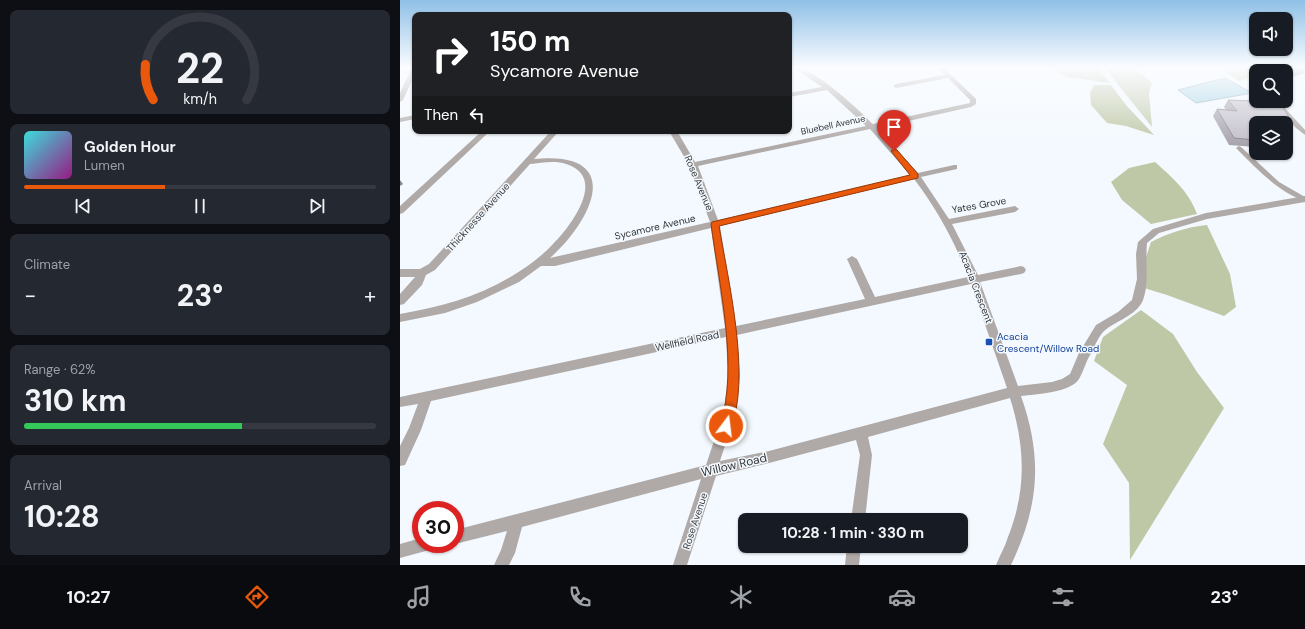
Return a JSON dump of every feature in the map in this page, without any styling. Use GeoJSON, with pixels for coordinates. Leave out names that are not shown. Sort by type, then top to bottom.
{"type":"FeatureCollection","features":[{"type":"Feature","properties":{"kind":"street"},"geometry":{"type":"LineString","coordinates":[[792,95],[802,93]]}},
{"type":"Feature","properties":{"kind":"street","name":"Acacia Crescent"},"geometry":{"type":"LineString","coordinates":[[835,93],[860,114],[932,197],[947,222],[975,280],[1013,392],[1028,445],[1028,483],[1020,526],[1011,550],[1003,565]]}},
{"type":"Feature","properties":{"kind":"street","name":"Bluebell Avenue"},"geometry":{"type":"LineString","coordinates":[[693,165],[969,106],[973,104],[974,100],[967,93]]}},
{"type":"Feature","properties":{"kind":"street"},"geometry":{"type":"LineString","coordinates":[[400,120],[412,118]]}},
{"type":"Feature","properties":{"kind":"street"},"geometry":{"type":"LineString","coordinates":[[400,211],[483,134]]}},
{"type":"Feature","properties":{"kind":"street","name":"Thicknesse Avenue"},"geometry":{"type":"LineString","coordinates":[[400,301],[418,282],[422,273],[436,264],[552,134]]}},
{"type":"Feature","properties":{"kind":"street","name":"Rose Avenue"},"geometry":{"type":"LineString","coordinates":[[675,134],[693,165],[715,224],[731,332],[734,376],[730,411],[680,565]]}},
{"type":"Feature","properties":{"kind":"street"},"geometry":{"type":"LineString","coordinates":[[400,318],[454,306],[477,297],[515,278],[539,262],[560,243],[579,219],[588,198],[590,187],[589,179],[581,168],[568,162],[553,160],[526,162]]}},
{"type":"Feature","properties":{"kind":"street","name":"Sycamore Avenue"},"geometry":{"type":"LineString","coordinates":[[539,262],[555,262],[954,166]]}},
{"type":"Feature","properties":{"kind":"street","name":"Willow Road"},"geometry":{"type":"LineString","coordinates":[[464,535],[712,470],[769,457],[1013,392],[1052,387],[1065,383],[1074,377],[1083,356],[1100,328],[1122,315],[1137,302],[1142,279],[1141,254],[1143,242],[1156,231],[1206,216],[1305,199]]}},
{"type":"Feature","properties":{"kind":"street","name":"Yates Grove"},"geometry":{"type":"LineString","coordinates":[[947,222],[1015,209]]}},
{"type":"Feature","properties":{"kind":"street"},"geometry":{"type":"LineString","coordinates":[[852,259],[872,302]]}},
{"type":"Feature","properties":{"kind":"street","name":"Wellfield Road"},"geometry":{"type":"LineString","coordinates":[[400,402],[1021,270]]}},
{"type":"Feature","properties":{"kind":"street"},"geometry":{"type":"LineString","coordinates":[[400,273],[422,273]]}},
{"type":"Feature","properties":{"kind":"street"},"geometry":{"type":"LineString","coordinates":[[400,460],[415,430],[427,396]]}},
{"type":"Feature","properties":{"kind":"street"},"geometry":{"type":"LineString","coordinates":[[859,513],[866,455],[860,432]]}},
{"type":"Feature","properties":{"kind":"street"},"geometry":{"type":"LineString","coordinates":[[501,565],[508,553],[516,522]]}},
{"type":"Feature","properties":{"kind":"street"},"geometry":{"type":"LineString","coordinates":[[400,551],[412,548]]}},
{"type":"Feature","properties":{"kind":"street"},"geometry":{"type":"LineString","coordinates":[[852,565],[853,553]]}},
{"type":"Feature","properties":{"kind":"lane"},"geometry":{"type":"LineString","coordinates":[[1282,108],[1298,127],[1305,132]]}},
{"type":"Feature","properties":{"kind":"lane"},"geometry":{"type":"LineString","coordinates":[[1239,148],[1276,184],[1288,192],[1305,199]]}},
{"type":"Feature","properties":{"kind":"green space"},"geometry":{"type":"Polygon","coordinates":[[[1090,93],[1117,93],[1154,135],[1126,126],[1107,123],[1091,105],[1090,93]]]}},
{"type":"Feature","properties":{"kind":"green space"},"geometry":{"type":"Polygon","coordinates":[[[1125,93],[1149,93],[1152,127],[1125,93]]]}},
{"type":"Feature","properties":{"kind":"green space"},"geometry":{"type":"Polygon","coordinates":[[[1155,162],[1185,192],[1197,214],[1151,224],[1122,200],[1111,182],[1129,168],[1155,162]]]}},
{"type":"Feature","properties":{"kind":"green space"},"geometry":{"type":"Polygon","coordinates":[[[1207,225],[1230,274],[1236,307],[1224,316],[1144,288],[1145,260],[1151,242],[1178,231],[1207,225]]]}},
{"type":"Feature","properties":{"kind":"green space"},"geometry":{"type":"Polygon","coordinates":[[[1141,310],[1173,334],[1197,372],[1224,408],[1130,560],[1129,483],[1103,444],[1127,385],[1094,361],[1103,337],[1141,310]]]}},
{"type":"Feature","properties":{"kind":"water"},"geometry":{"type":"Polygon","coordinates":[[[1183,93],[1249,93],[1196,103],[1183,93]]]}},
{"type":"Feature","properties":{"kind":"building"},"geometry":{"type":"Polygon","coordinates":[[[1228,100],[1249,101],[1249,108],[1284,108],[1288,116],[1249,116],[1249,139],[1234,138],[1217,109],[1237,111],[1228,100]]]}},
{"type":"Feature","properties":{"kind":"place","name":"Acacia Crescent/Willow Road"},"geometry":{"type":"Point","coordinates":[989,342]}},
{"type":"Feature","properties":{"kind":"route"},"geometry":{"type":"LineString","coordinates":[[726,426],[730,411],[734,376],[731,332],[715,224],[915,176],[894,151]]}}]}
